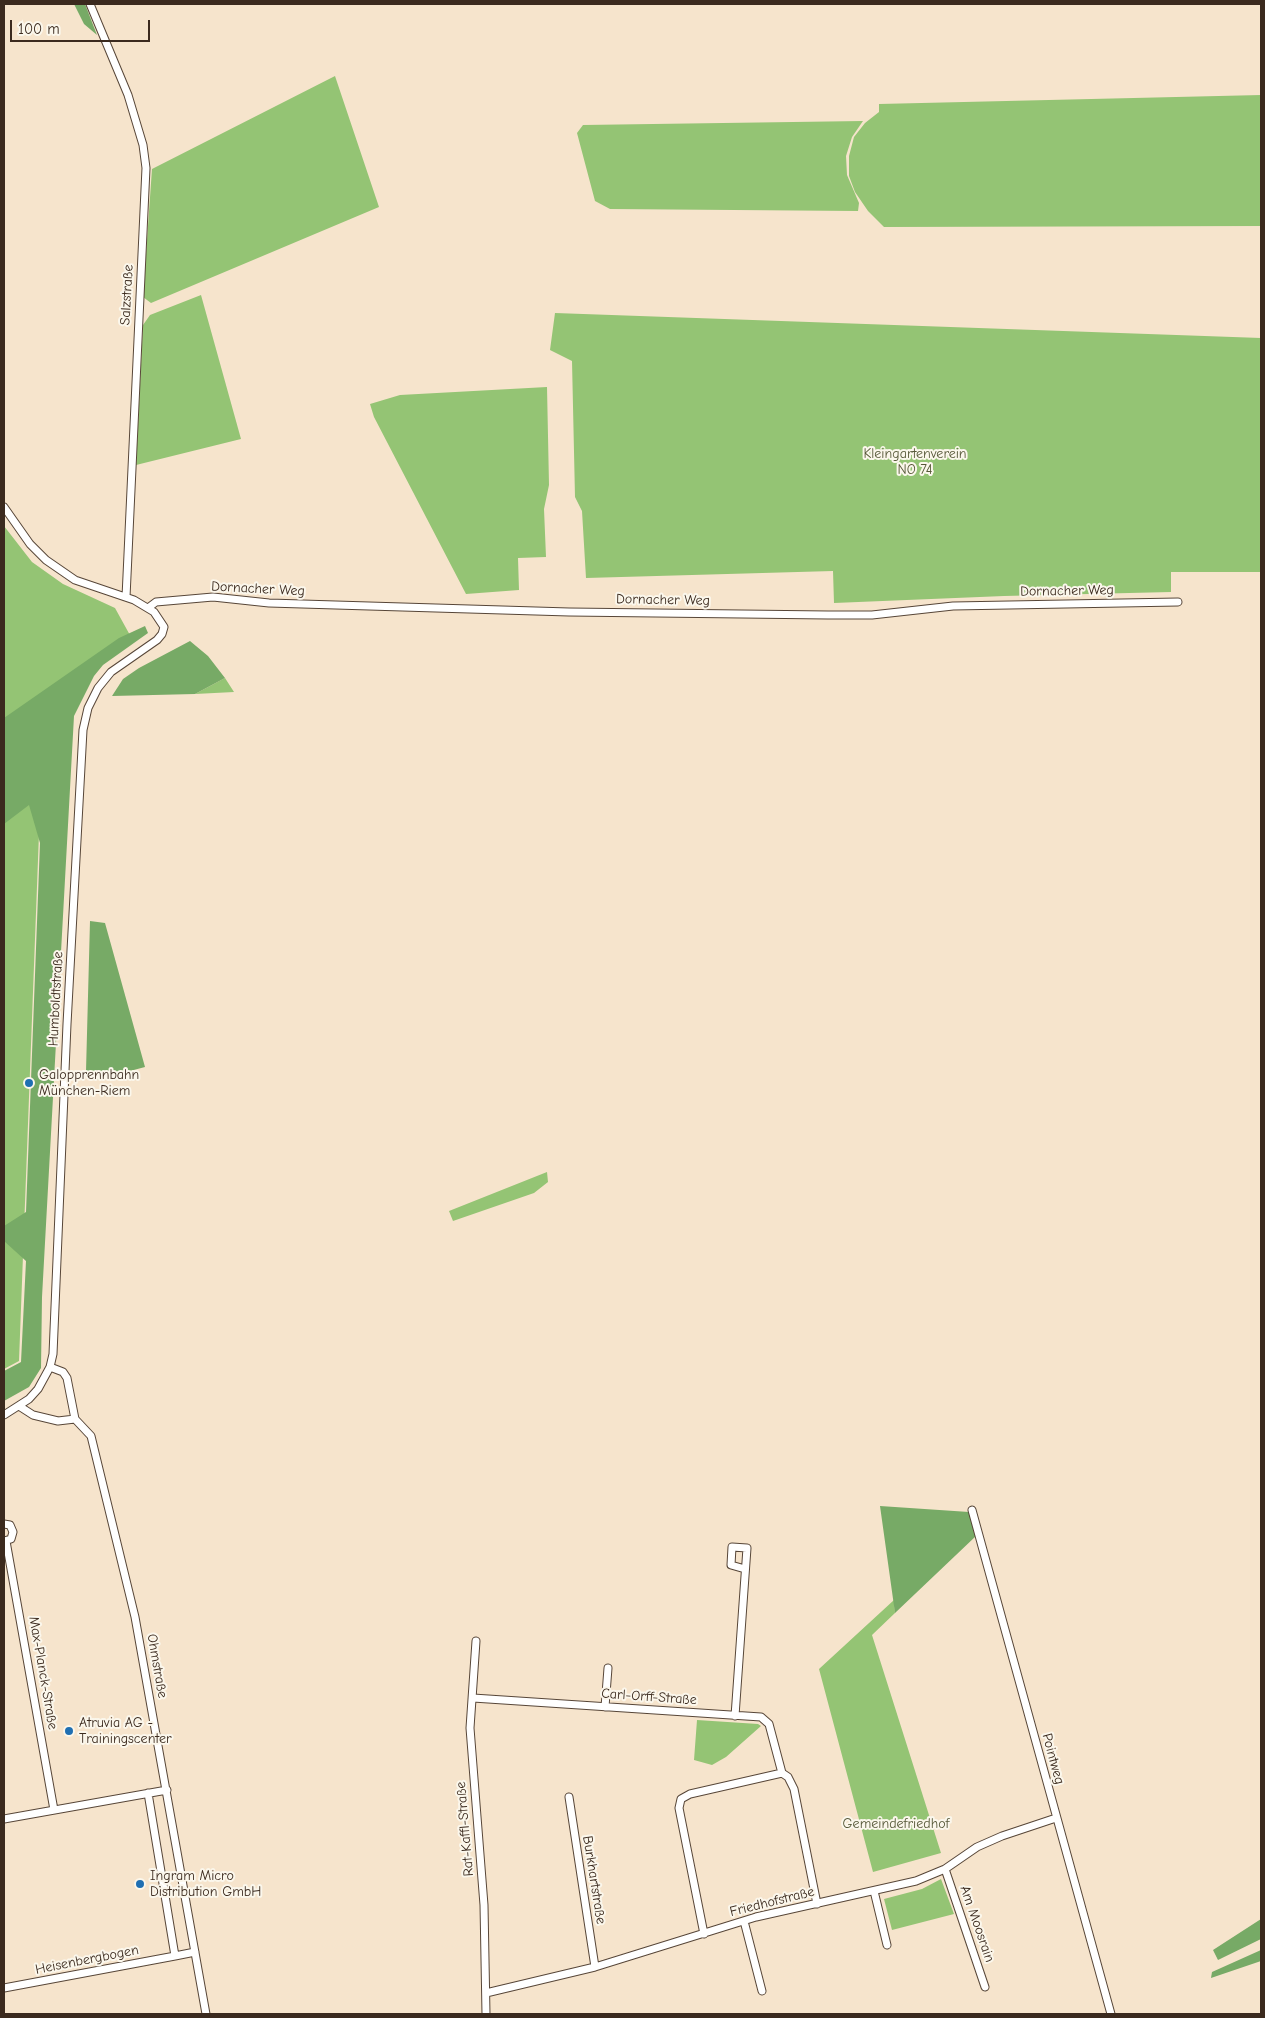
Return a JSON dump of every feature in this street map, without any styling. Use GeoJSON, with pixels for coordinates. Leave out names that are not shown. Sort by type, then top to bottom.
{"type":"FeatureCollection","features":[{"type":"Feature","properties":{"kind":"street","name":"Salzstraße"},"geometry":{"type":"LineString","coordinates":[[90,4],[134,114],[143,145],[146,168],[126,597]]}},
{"type":"Feature","properties":{"kind":"street"},"geometry":{"type":"LineString","coordinates":[[4,507],[30,544],[46,560],[75,580],[126,597],[148,608]]}},
{"type":"Feature","properties":{"kind":"street","name":"Dornacher Weg"},"geometry":{"type":"LineString","coordinates":[[148,608],[156,602],[212,597],[270,603],[569,612],[872,615],[953,606],[1178,602]]}},
{"type":"Feature","properties":{"kind":"street","name":"Humboldtstraße"},"geometry":{"type":"LineString","coordinates":[[4,1415],[19,1406],[38,1389],[50,1367],[83,730],[88,708],[98,688],[111,672],[157,640],[164,627],[161,619],[148,608]]}},
{"type":"Feature","properties":{"kind":"street"},"geometry":{"type":"LineString","coordinates":[[19,1406],[33,1415],[58,1421],[75,1419],[67,1378],[63,1372],[50,1367]]}},
{"type":"Feature","properties":{"kind":"street","name":"Ohmstraße"},"geometry":{"type":"LineString","coordinates":[[75,1419],[91,1436],[136,1617],[206,2014]]}},
{"type":"Feature","properties":{"kind":"street","name":"Pointweg"},"geometry":{"type":"LineString","coordinates":[[972,1510],[1110,2014]]}},
{"type":"Feature","properties":{"kind":"street","name":"Max-Planck-Straße"},"geometry":{"type":"LineString","coordinates":[[4,1524],[10,1525],[14,1532],[11,1538],[5,1541],[54,1810]]}},
{"type":"Feature","properties":{"kind":"street"},"geometry":{"type":"LineString","coordinates":[[735,1716],[745,1569]]}},
{"type":"Feature","properties":{"kind":"street","name":"Rat-Kaffl-Straße"},"geometry":{"type":"LineString","coordinates":[[476,1641],[470,1728],[484,1905],[486,2014]]}},
{"type":"Feature","properties":{"kind":"street"},"geometry":{"type":"LineString","coordinates":[[605,1707],[608,1668]]}},
{"type":"Feature","properties":{"kind":"street","name":"Carl-Orff-Straße"},"geometry":{"type":"LineString","coordinates":[[473,1698],[761,1717],[769,1724],[782,1773],[792,1781],[817,1904]]}},
{"type":"Feature","properties":{"kind":"street"},"geometry":{"type":"LineString","coordinates":[[704,1934],[679,1803],[690,1794],[782,1773]]}},
{"type":"Feature","properties":{"kind":"street"},"geometry":{"type":"LineString","coordinates":[[4,1819],[167,1790]]}},
{"type":"Feature","properties":{"kind":"street"},"geometry":{"type":"LineString","coordinates":[[148,1793],[175,1956]]}},
{"type":"Feature","properties":{"kind":"street","name":"Burkhartstraße"},"geometry":{"type":"LineString","coordinates":[[569,1797],[595,1967]]}},
{"type":"Feature","properties":{"kind":"street","name":"Friedhofstraße"},"geometry":{"type":"LineString","coordinates":[[486,1993],[595,1967],[744,1921],[916,1880],[945,1869],[961,1857],[994,1840],[1056,1818]]}},
{"type":"Feature","properties":{"kind":"street","name":"Am Moosrain"},"geometry":{"type":"LineString","coordinates":[[945,1869],[985,1987]]}},
{"type":"Feature","properties":{"kind":"street"},"geometry":{"type":"LineString","coordinates":[[874,1890],[887,1945]]}},
{"type":"Feature","properties":{"kind":"street"},"geometry":{"type":"LineString","coordinates":[[744,1921],[762,1992]]}},
{"type":"Feature","properties":{"kind":"street","name":"Heisenbergbogen"},"geometry":{"type":"LineString","coordinates":[[4,1988],[195,1952]]}},
{"type":"Feature","properties":{"kind":"green space"},"geometry":{"type":"Polygon","coordinates":[[[74,4],[85,4],[97,35],[84,24],[74,4]]]}},
{"type":"Feature","properties":{"kind":"green space"},"geometry":{"type":"Polygon","coordinates":[[[335,76],[379,207],[151,303],[143,297],[152,169],[335,76]]]}},
{"type":"Feature","properties":{"kind":"green space"},"geometry":{"type":"Polygon","coordinates":[[[1261,95],[1261,226],[884,227],[868,211],[855,192],[849,176],[849,156],[854,137],[865,123],[879,112],[879,104],[1261,95]]]}},
{"type":"Feature","properties":{"kind":"green space"},"geometry":{"type":"Polygon","coordinates":[[[863,121],[852,137],[846,156],[847,175],[859,203],[858,211],[610,209],[595,201],[577,133],[583,125],[863,121]]]}},
{"type":"Feature","properties":{"kind":"green space"},"geometry":{"type":"Polygon","coordinates":[[[201,295],[241,439],[136,465],[143,325],[150,315],[201,295]]]}},
{"type":"Feature","properties":{"kind":"green space","name":"Kleingartenverein NO 74"},"geometry":{"type":"Polygon","coordinates":[[[555,313],[1261,338],[1261,572],[1171,572],[1171,592],[834,603],[833,571],[586,578],[582,511],[575,497],[572,361],[550,350],[555,313]]]}},
{"type":"Feature","properties":{"kind":"green space"},"geometry":{"type":"Polygon","coordinates":[[[547,387],[549,485],[544,509],[546,557],[518,558],[519,590],[466,594],[374,417],[370,404],[400,395],[547,387]]]}},
{"type":"Feature","properties":{"kind":"green space"},"geometry":{"type":"Polygon","coordinates":[[[4,526],[32,562],[63,584],[115,608],[131,637],[77,684],[42,754],[19,1361],[4,1369],[4,526]]]}},
{"type":"Feature","properties":{"kind":"green space"},"geometry":{"type":"Polygon","coordinates":[[[145,626],[148,633],[103,665],[94,676],[74,716],[42,1297],[41,1368],[29,1387],[4,1401],[4,1371],[21,1362],[26,1261],[4,1241],[4,1226],[26,1212],[40,843],[29,805],[4,824],[4,718],[119,638],[145,626]]]}},
{"type":"Feature","properties":{"kind":"green space"},"geometry":{"type":"Polygon","coordinates":[[[190,641],[208,656],[225,678],[195,694],[112,696],[123,679],[139,668],[190,641]]]}},
{"type":"Feature","properties":{"kind":"green space"},"geometry":{"type":"Polygon","coordinates":[[[225,678],[234,692],[195,694],[225,678]]]}},
{"type":"Feature","properties":{"kind":"green space"},"geometry":{"type":"Polygon","coordinates":[[[90,921],[105,923],[145,1067],[96,1080],[86,1071],[90,921]]]}},
{"type":"Feature","properties":{"kind":"green space"},"geometry":{"type":"Polygon","coordinates":[[[547,1172],[548,1182],[534,1193],[453,1221],[449,1211],[547,1172]]]}},
{"type":"Feature","properties":{"kind":"green space"},"geometry":{"type":"Polygon","coordinates":[[[880,1506],[969,1512],[976,1536],[895,1613],[880,1506]]]}},
{"type":"Feature","properties":{"kind":"green space","name":"Gemeindefriedhof"},"geometry":{"type":"Polygon","coordinates":[[[894,1600],[895,1613],[872,1635],[941,1853],[873,1872],[819,1669],[894,1600]]]}},
{"type":"Feature","properties":{"kind":"green space"},"geometry":{"type":"Polygon","coordinates":[[[697,1720],[758,1724],[761,1726],[726,1757],[712,1765],[694,1760],[697,1720]]]}},
{"type":"Feature","properties":{"kind":"green space"},"geometry":{"type":"Polygon","coordinates":[[[941,1879],[954,1914],[892,1930],[884,1899],[922,1889],[941,1879]]]}},
{"type":"Feature","properties":{"kind":"green space"},"geometry":{"type":"Polygon","coordinates":[[[1261,1919],[1261,1939],[1218,1960],[1213,1950],[1261,1919]]]}},
{"type":"Feature","properties":{"kind":"green space"},"geometry":{"type":"Polygon","coordinates":[[[1261,1950],[1261,1961],[1211,1978],[1212,1972],[1261,1950]]]}},
{"type":"Feature","properties":{"kind":"place","name":"Galopprennbahn München-Riem"},"geometry":{"type":"Point","coordinates":[29,1083]}},
{"type":"Feature","properties":{"kind":"place","name":"Atruvia AG - Trainingscenter"},"geometry":{"type":"Point","coordinates":[69,1731]}},
{"type":"Feature","properties":{"kind":"place","name":"Ingram Micro Distribution GmbH"},"geometry":{"type":"Point","coordinates":[140,1884]}}]}
